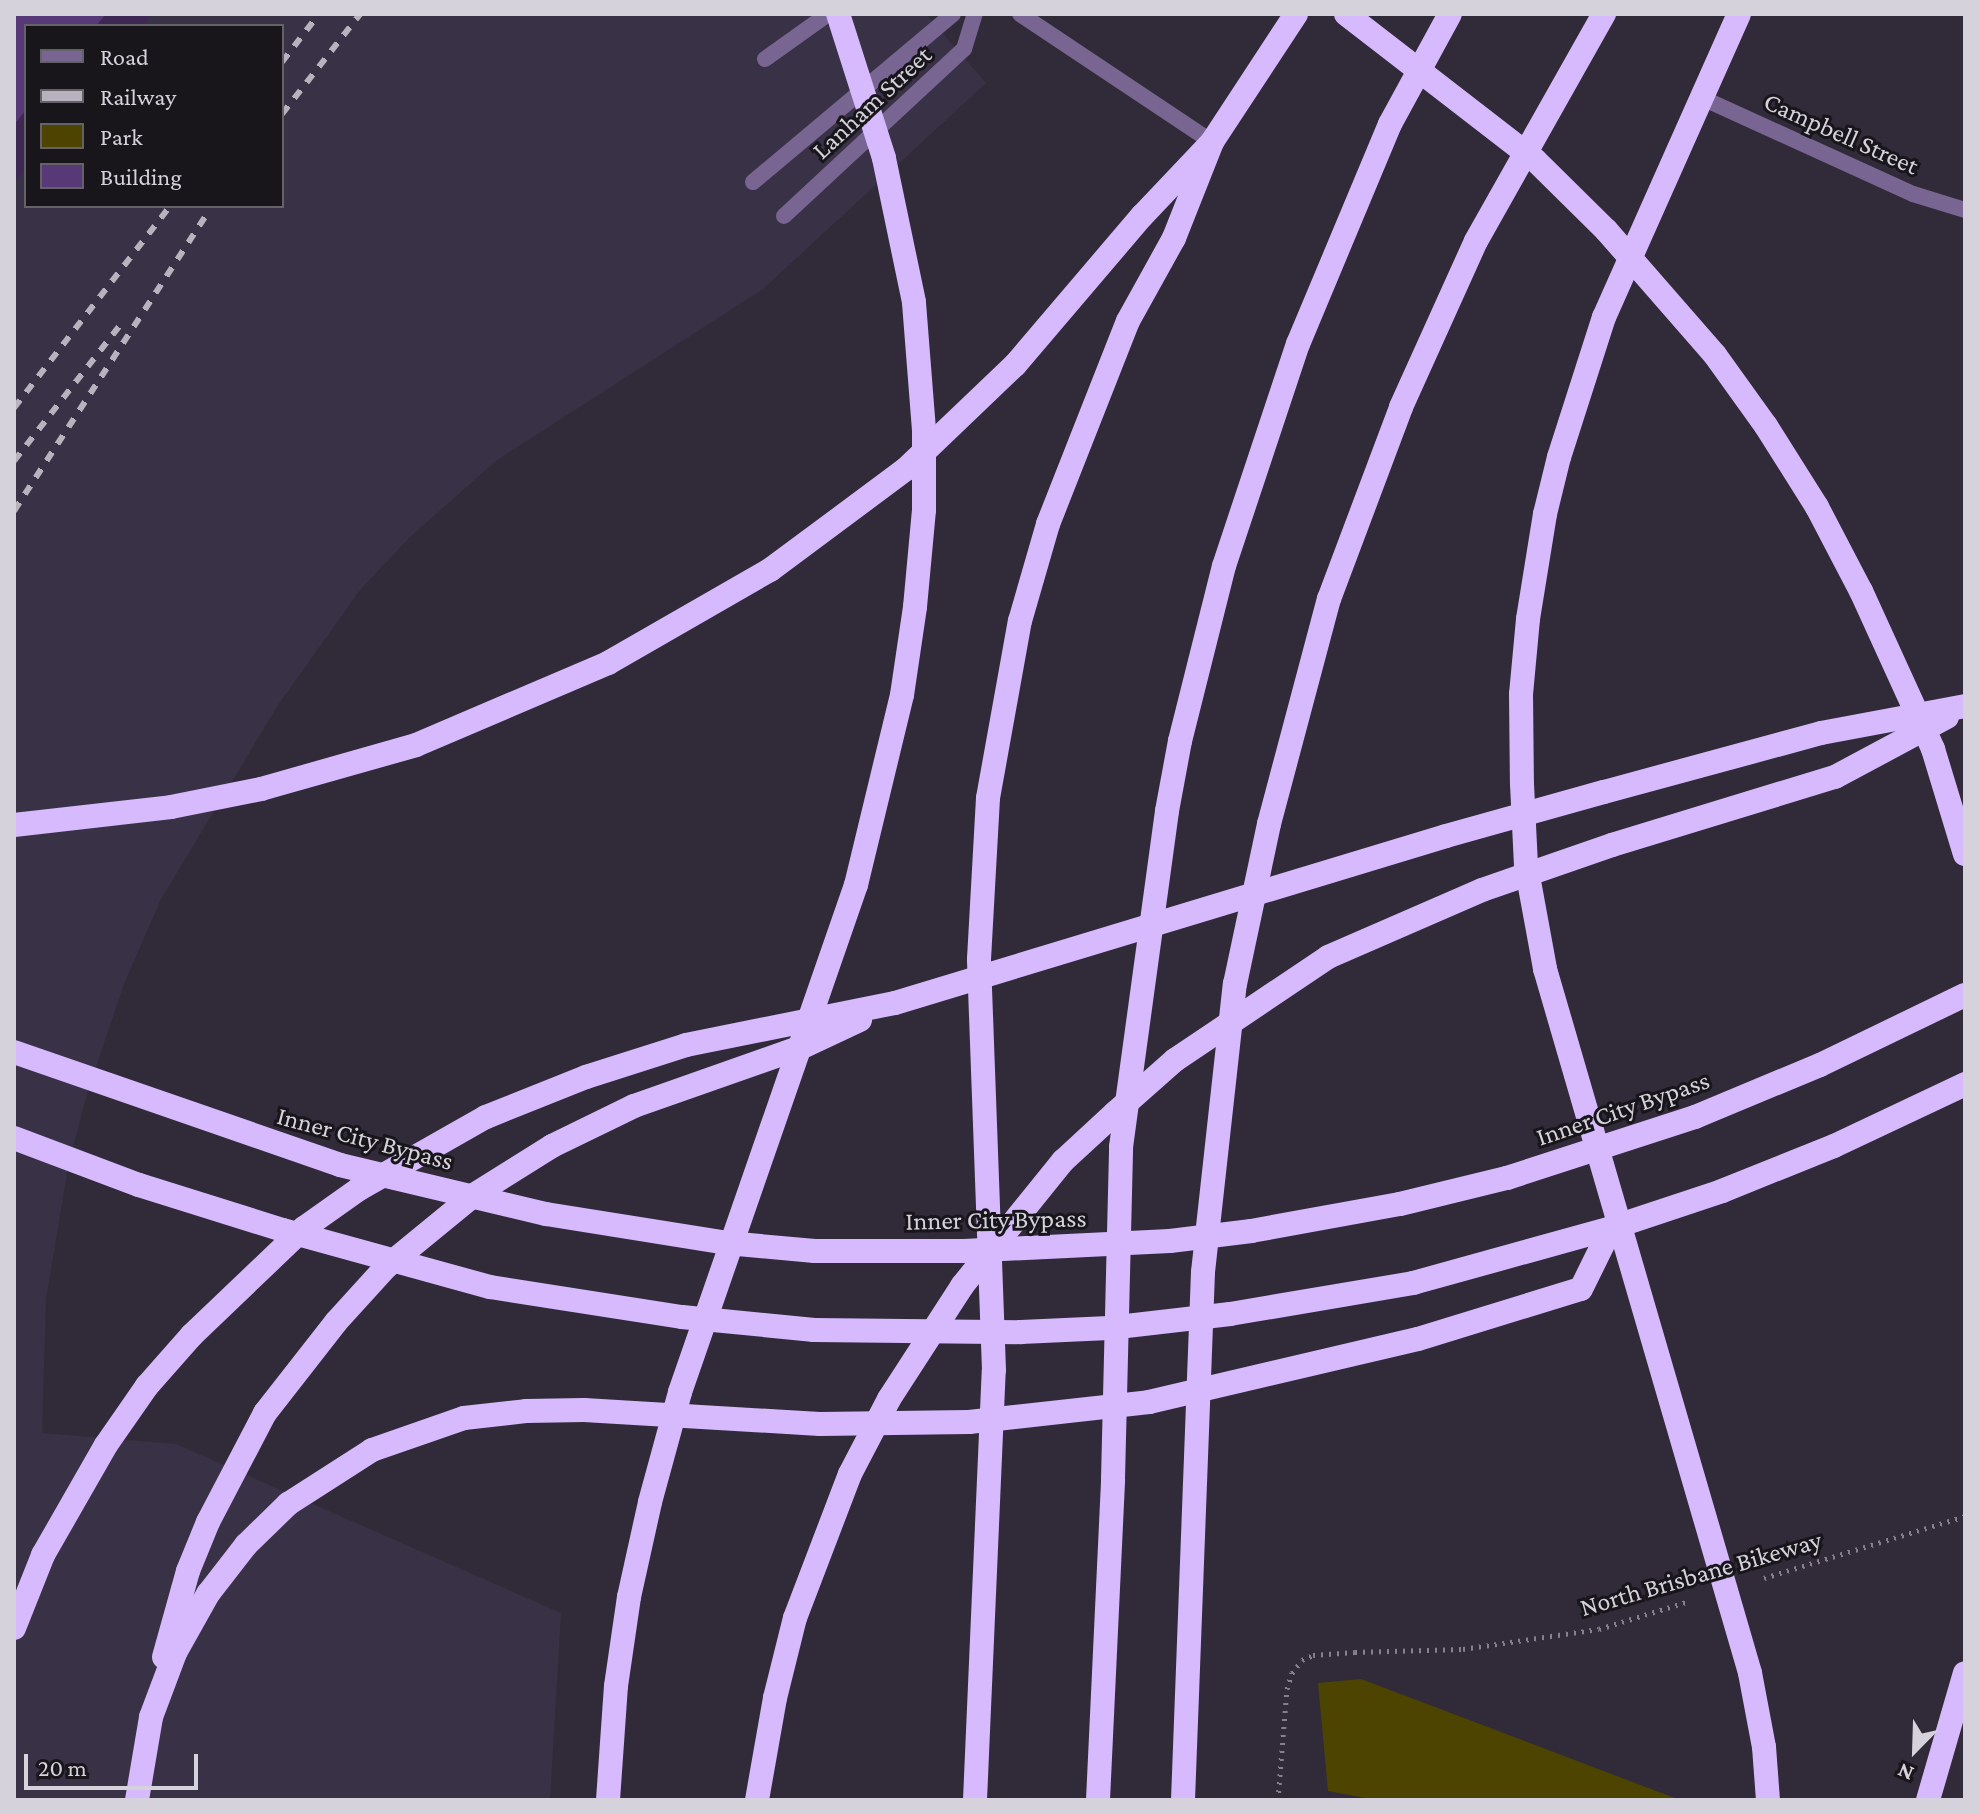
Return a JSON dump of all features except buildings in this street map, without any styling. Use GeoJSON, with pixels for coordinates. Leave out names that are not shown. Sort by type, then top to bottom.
{"type":"FeatureCollection","features":[{"type":"Feature","properties":{"kind":"highway"},"geometry":{"type":"LineString","coordinates":[[608,1800],[620,1656],[650,1502],[680,1392],[856,885],[902,695],[915,607],[924,510],[924,430],[914,302],[884,158],[838,14]]}},
{"type":"Feature","properties":{"kind":"highway"},"geometry":{"type":"LineString","coordinates":[[14,825],[171,807],[320,775],[416,745],[569,681],[698,615],[770,570],[906,469],[1015,365],[1142,216],[1212,142],[1296,14]]}},
{"type":"Feature","properties":{"kind":"highway"},"geometry":{"type":"LineString","coordinates":[[1346,14],[1535,160],[1606,230],[1715,355],[1766,426],[1817,507],[1861,591],[1933,749],[1965,854]]}},
{"type":"Feature","properties":{"kind":"highway"},"geometry":{"type":"LineString","coordinates":[[1098,1800],[1113,1479],[1121,1147],[1167,811],[1180,741],[1224,566],[1298,344],[1390,124],[1450,14]]}},
{"type":"Feature","properties":{"kind":"highway"},"geometry":{"type":"LineString","coordinates":[[1183,1800],[1203,1272],[1235,984],[1269,824],[1329,599],[1401,407],[1476,241],[1604,14]]}},
{"type":"Feature","properties":{"kind":"highway"},"geometry":{"type":"LineString","coordinates":[[1739,14],[1604,317],[1564,442],[1536,564],[1521,694],[1526,865],[1545,969],[1750,1673],[1764,1747],[1768,1800]]}},
{"type":"Feature","properties":{"kind":"highway"},"geometry":{"type":"LineString","coordinates":[[975,1800],[994,1370],[979,959],[988,798],[1020,621],[1048,524],[1128,321],[1174,238],[1212,142]]}},
{"type":"Feature","properties":{"kind":"highway"},"geometry":{"type":"LineString","coordinates":[[14,1628],[43,1555],[74,1497],[147,1386],[230,1296],[304,1228],[428,1147],[486,1117],[586,1077],[686,1045],[895,1003],[1417,845],[1604,792],[1821,733],[1965,707]]}},
{"type":"Feature","properties":{"kind":"highway"},"geometry":{"type":"LineString","coordinates":[[757,1800],[775,1698],[795,1618],[821,1542],[889,1399],[962,1286],[1063,1161],[1115,1113],[1175,1060],[1328,957],[1482,890],[1612,845],[1835,777],[1965,707]]}},
{"type":"Feature","properties":{"kind":"highway","name":"Inner City Bypass"},"geometry":{"type":"LineString","coordinates":[[14,1052],[168,1108],[340,1165],[546,1214],[727,1243],[800,1249],[964,1251],[1170,1241],[1262,1229],[1400,1204],[1507,1178],[1695,1117],[1820,1065],[1965,995]]}},
{"type":"Feature","properties":{"kind":"highway"},"geometry":{"type":"LineString","coordinates":[[139,1800],[159,1677],[188,1571],[208,1522],[265,1413],[336,1322],[386,1267],[474,1195],[552,1146],[634,1106],[802,1047],[895,1003]]}},
{"type":"Feature","properties":{"kind":"highway"},"geometry":{"type":"LineString","coordinates":[[14,1138],[139,1185],[401,1264],[563,1300],[814,1330],[967,1332],[1109,1328],[1257,1310],[1413,1283],[1611,1228],[1722,1191],[1834,1146],[1965,1084]]}},
{"type":"Feature","properties":{"kind":"highway"},"geometry":{"type":"LineString","coordinates":[[139,1800],[151,1717],[175,1653],[208,1594],[246,1545],[288,1504],[372,1450],[464,1418],[526,1411],[584,1410],[820,1424],[969,1422],[1149,1402],[1418,1339],[1581,1289],[1611,1228]]}},
{"type":"Feature","properties":{"kind":"highway"},"geometry":{"type":"LineString","coordinates":[[1928,1800],[1965,1673]]}},
{"type":"Feature","properties":{"kind":"street"},"geometry":{"type":"LineString","coordinates":[[765,59],[828,14]]}},
{"type":"Feature","properties":{"kind":"street","name":"Lanham Street"},"geometry":{"type":"LineString","coordinates":[[753,182],[953,14]]}},
{"type":"Feature","properties":{"kind":"street","name":"Lanham Street"},"geometry":{"type":"LineString","coordinates":[[784,216],[964,49],[975,14]]}},
{"type":"Feature","properties":{"kind":"street"},"geometry":{"type":"LineString","coordinates":[[1020,14],[1212,142]]}},
{"type":"Feature","properties":{"kind":"street","name":"Campbell Street"},"geometry":{"type":"LineString","coordinates":[[1700,97],[1913,194],[1965,210]]}},
{"type":"Feature","properties":{"kind":"path","name":"North Brisbane Bikeway"},"geometry":{"type":"LineString","coordinates":[[1762,1579],[1965,1516]]}},
{"type":"Feature","properties":{"kind":"path","name":"North Brisbane Bikeway"},"geometry":{"type":"LineString","coordinates":[[1278,1800],[1281,1743],[1292,1673],[1302,1660],[1313,1655],[1463,1649],[1599,1629],[1688,1601]]}},
{"type":"Feature","properties":{"kind":"shaded area"},"geometry":{"type":"Polygon","coordinates":[[[14,14],[926,14],[986,83],[763,289],[497,460],[409,538],[360,590],[278,705],[161,899],[124,984],[88,1091],[69,1161],[46,1299],[42,1433],[176,1444],[561,1613],[550,1800],[14,1800],[14,14]]]}},
{"type":"Feature","properties":{"kind":"green space"},"geometry":{"type":"Polygon","coordinates":[[[1361,1679],[1680,1800],[1376,1800],[1328,1791],[1318,1683],[1361,1679]]]}},
{"type":"Feature","properties":{"kind":"pier"},"geometry":{"type":"Polygon","coordinates":[[[1296,1788],[1296,1800],[1017,1800],[1017,1795],[1296,1788]]]}},
{"type":"Feature","properties":{"kind":"railway"},"geometry":{"type":"LineString","coordinates":[[284,59],[319,14]]}},
{"type":"Feature","properties":{"kind":"railway"},"geometry":{"type":"LineString","coordinates":[[284,111],[360,14]]}},
{"type":"Feature","properties":{"kind":"railway"},"geometry":{"type":"LineString","coordinates":[[14,408],[168,208]]}},
{"type":"Feature","properties":{"kind":"railway"},"geometry":{"type":"LineString","coordinates":[[14,511],[205,217]]}},
{"type":"Feature","properties":{"kind":"railway"},"geometry":{"type":"LineString","coordinates":[[14,461],[124,320]]}}]}
